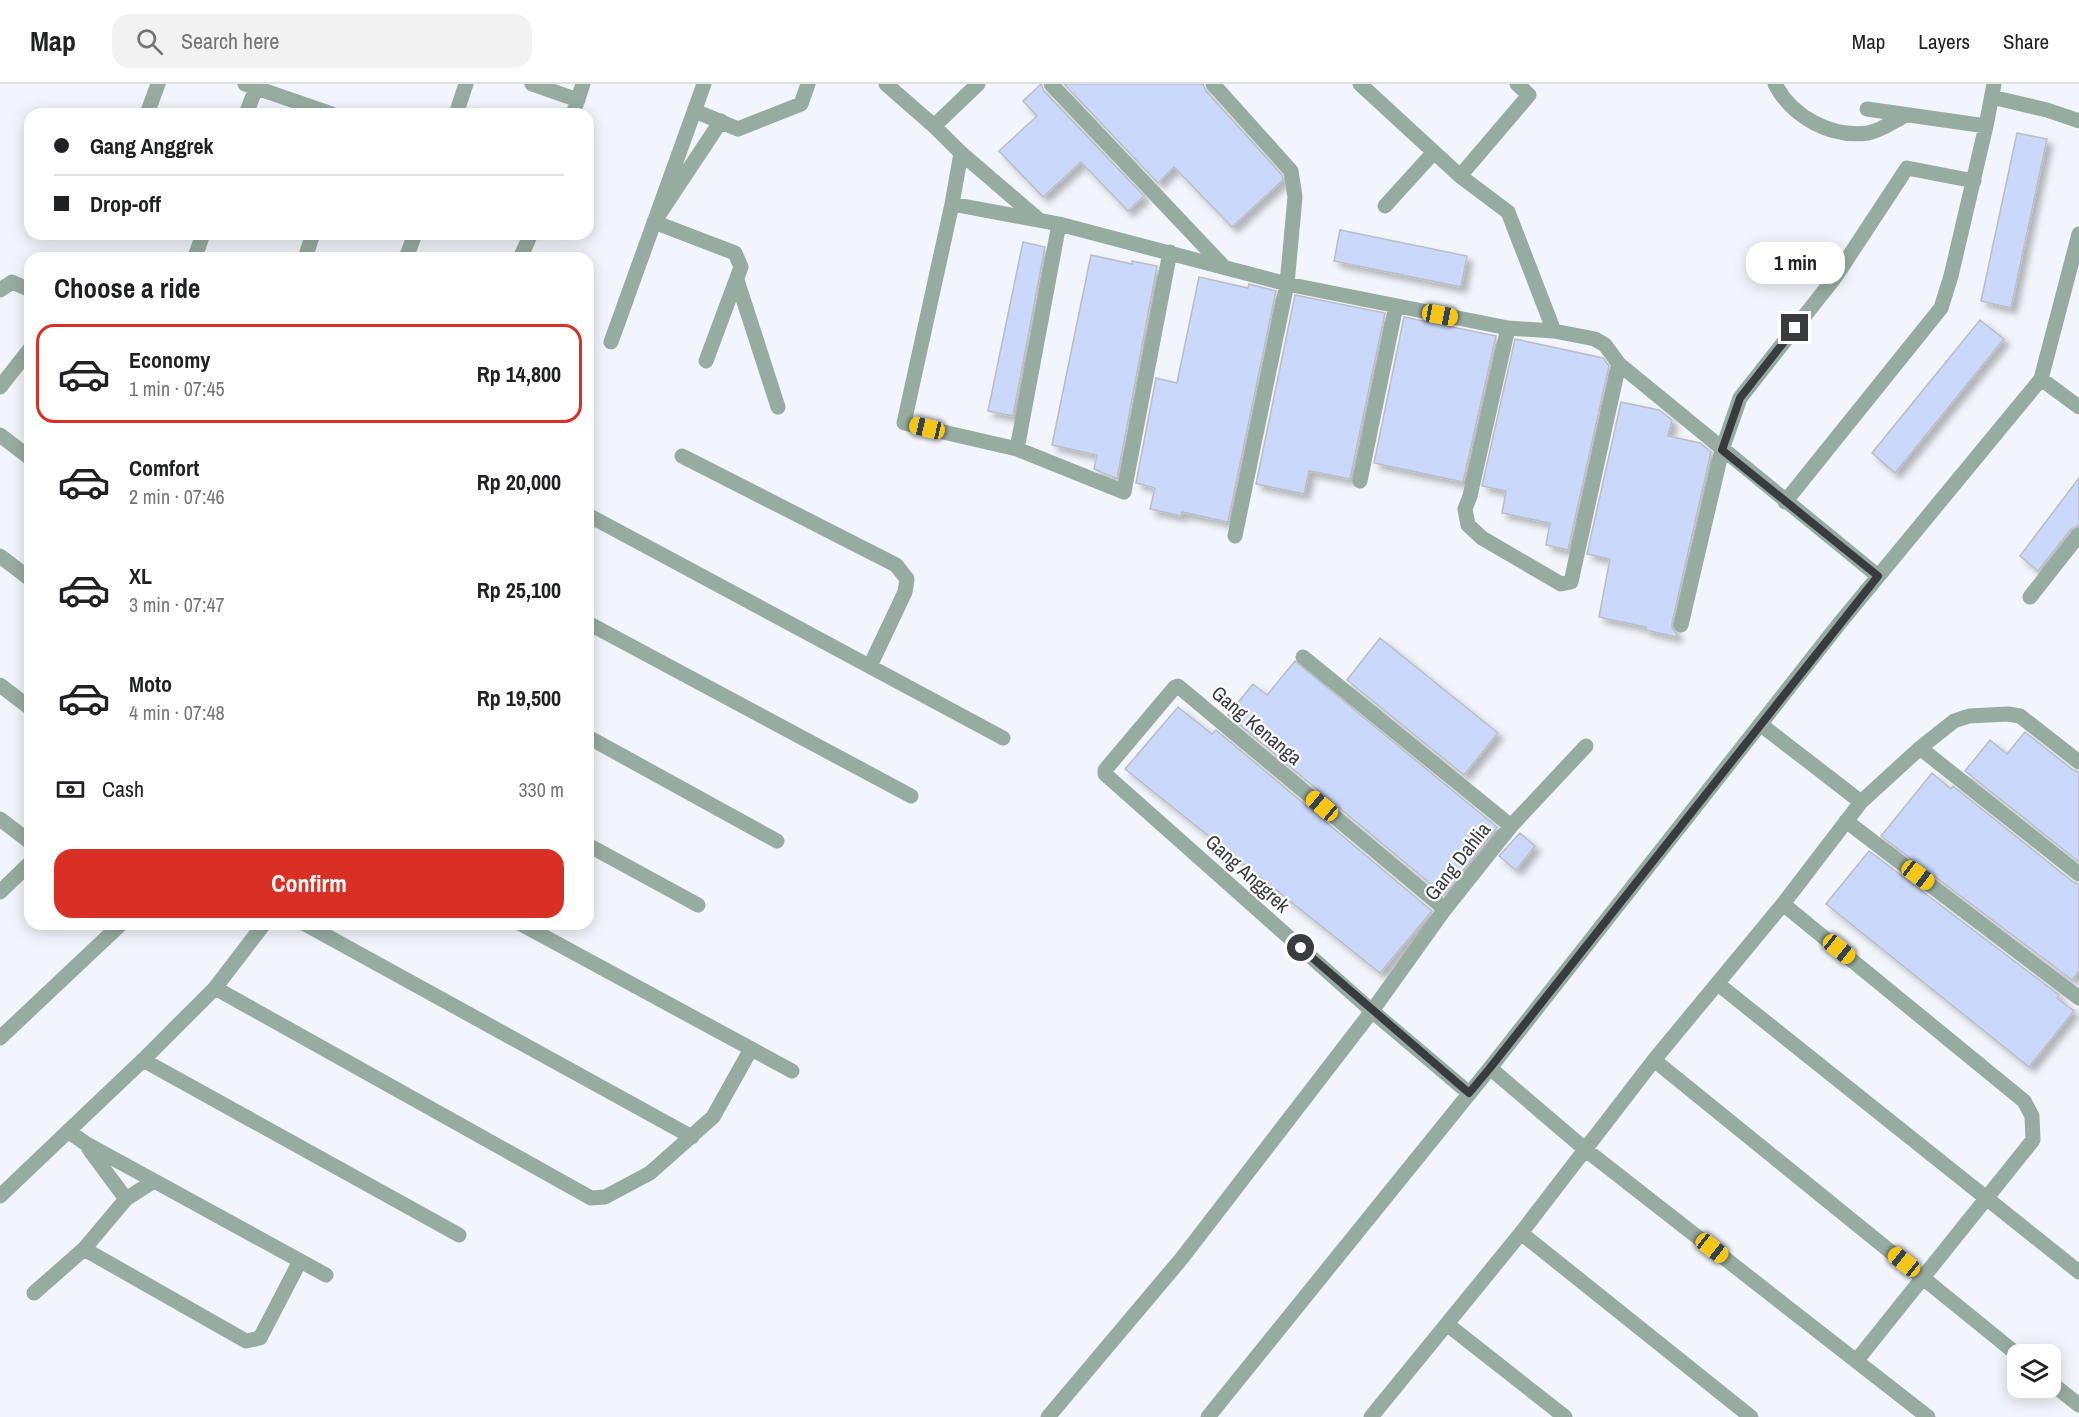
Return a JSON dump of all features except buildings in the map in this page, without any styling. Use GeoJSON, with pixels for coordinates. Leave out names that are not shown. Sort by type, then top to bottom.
{"type":"FeatureCollection","features":[{"type":"Feature","properties":{"kind":"street"},"geometry":{"type":"LineString","coordinates":[[149,108],[158,84]]}},
{"type":"Feature","properties":{"kind":"street"},"geometry":{"type":"LineString","coordinates":[[458,108],[466,84]]}},
{"type":"Feature","properties":{"kind":"street"},"geometry":{"type":"LineString","coordinates":[[532,84],[576,107],[583,84]]}},
{"type":"Feature","properties":{"kind":"street"},"geometry":{"type":"LineString","coordinates":[[611,342],[704,84]]}},
{"type":"Feature","properties":{"kind":"street"},"geometry":{"type":"LineString","coordinates":[[695,111],[738,129],[801,105],[808,84]]}},
{"type":"Feature","properties":{"kind":"street"},"geometry":{"type":"LineString","coordinates":[[886,84],[961,153],[1040,220]]}},
{"type":"Feature","properties":{"kind":"street"},"geometry":{"type":"LineString","coordinates":[[934,126],[978,84]]}},
{"type":"Feature","properties":{"kind":"street"},"geometry":{"type":"LineString","coordinates":[[1052,84],[1225,268]]}},
{"type":"Feature","properties":{"kind":"street"},"geometry":{"type":"LineString","coordinates":[[1213,84],[1291,171],[1295,197],[1287,284],[1235,536]]}},
{"type":"Feature","properties":{"kind":"street"},"geometry":{"type":"LineString","coordinates":[[1360,84],[1460,176],[1508,212],[1554,331]]}},
{"type":"Feature","properties":{"kind":"street"},"geometry":{"type":"LineString","coordinates":[[1460,176],[1534,89],[1517,84]]}},
{"type":"Feature","properties":{"kind":"street"},"geometry":{"type":"LineString","coordinates":[[1775,84],[1779,92],[1807,120],[1843,134],[1870,132],[1906,115]]}},
{"type":"Feature","properties":{"kind":"street"},"geometry":{"type":"LineString","coordinates":[[247,108],[250,86],[314,108]]}},
{"type":"Feature","properties":{"kind":"street"},"geometry":{"type":"LineString","coordinates":[[1785,502],[1941,308],[1974,181],[1993,90],[2079,121]]}},
{"type":"Feature","properties":{"kind":"street"},"geometry":{"type":"LineString","coordinates":[[1867,109],[1986,126]]}},
{"type":"Feature","properties":{"kind":"street"},"geometry":{"type":"LineString","coordinates":[[654,222],[721,121]]}},
{"type":"Feature","properties":{"kind":"street"},"geometry":{"type":"LineString","coordinates":[[1385,206],[1434,152]]}},
{"type":"Feature","properties":{"kind":"street"},"geometry":{"type":"LineString","coordinates":[[961,153],[904,423],[1017,449],[1124,492],[1170,252]]}},
{"type":"Feature","properties":{"kind":"street"},"geometry":{"type":"LineString","coordinates":[[1681,625],[1722,450],[1740,398],[1836,276],[1907,168],[1974,181]]}},
{"type":"Feature","properties":{"kind":"street"},"geometry":{"type":"LineString","coordinates":[[952,204],[1040,220],[1287,284],[1508,328],[1554,331],[1595,339],[1605,345],[1619,364],[1878,576]]}},
{"type":"Feature","properties":{"kind":"street"},"geometry":{"type":"LineString","coordinates":[[654,222],[735,253],[741,267],[706,361]]}},
{"type":"Feature","properties":{"kind":"street"},"geometry":{"type":"LineString","coordinates":[[1017,449],[1059,225]]}},
{"type":"Feature","properties":{"kind":"street"},"geometry":{"type":"LineString","coordinates":[[1208,1417],[1490,1068],[1839,624],[2041,379],[2079,234]]}},
{"type":"Feature","properties":{"kind":"street"},"geometry":{"type":"LineString","coordinates":[[737,280],[778,407]]}},
{"type":"Feature","properties":{"kind":"street"},"geometry":{"type":"LineString","coordinates":[[0,290],[12,282],[24,287]]}},
{"type":"Feature","properties":{"kind":"street"},"geometry":{"type":"LineString","coordinates":[[1360,481],[1396,306]]}},
{"type":"Feature","properties":{"kind":"street"},"geometry":{"type":"LineString","coordinates":[[1508,328],[1470,496],[1465,508],[1468,525],[1482,538],[1561,584],[1571,582],[1619,364]]}},
{"type":"Feature","properties":{"kind":"street"},"geometry":{"type":"LineString","coordinates":[[0,387],[24,357]]}},
{"type":"Feature","properties":{"kind":"street"},"geometry":{"type":"LineString","coordinates":[[2041,379],[2079,407]]}},
{"type":"Feature","properties":{"kind":"street"},"geometry":{"type":"LineString","coordinates":[[0,435],[24,453]]}},
{"type":"Feature","properties":{"kind":"street"},"geometry":{"type":"LineString","coordinates":[[682,456],[896,565],[907,579],[905,592],[870,666]]}},
{"type":"Feature","properties":{"kind":"street"},"geometry":{"type":"LineString","coordinates":[[594,518],[1003,738]]}},
{"type":"Feature","properties":{"kind":"street"},"geometry":{"type":"LineString","coordinates":[[2030,597],[2079,535]]}},
{"type":"Feature","properties":{"kind":"street"},"geometry":{"type":"LineString","coordinates":[[0,556],[24,574]]}},
{"type":"Feature","properties":{"kind":"street"},"geometry":{"type":"LineString","coordinates":[[594,626],[911,796]]}},
{"type":"Feature","properties":{"kind":"street"},"geometry":{"type":"LineString","coordinates":[[1303,657],[1511,826]]}},
{"type":"Feature","properties":{"kind":"street"},"geometry":{"type":"LineString","coordinates":[[0,685],[24,703]]}},
{"type":"Feature","properties":{"kind":"street","name":"Gang Kenanga"},"geometry":{"type":"LineString","coordinates":[[1108,764],[1178,686],[1445,909]]}},
{"type":"Feature","properties":{"kind":"street"},"geometry":{"type":"LineString","coordinates":[[1376,1416],[1654,1060],[1784,904],[1861,802],[1920,748],[1954,721],[1970,716],[2008,714],[2020,716],[2079,762]]}},
{"type":"Feature","properties":{"kind":"street"},"geometry":{"type":"LineString","coordinates":[[1760,724],[1861,802]]}},
{"type":"Feature","properties":{"kind":"street"},"geometry":{"type":"LineString","coordinates":[[594,740],[777,841]]}},
{"type":"Feature","properties":{"kind":"street","name":"Gang Dahlia"},"geometry":{"type":"LineString","coordinates":[[1048,1417],[1182,1258],[1372,1011],[1445,909],[1511,826],[1586,746]]}},
{"type":"Feature","properties":{"kind":"street"},"geometry":{"type":"LineString","coordinates":[[1920,748],[2079,874]]}},
{"type":"Feature","properties":{"kind":"street","name":"Gang Anggrek"},"geometry":{"type":"LineString","coordinates":[[1108,764],[1105,774],[1372,1011]]}},
{"type":"Feature","properties":{"kind":"street"},"geometry":{"type":"LineString","coordinates":[[0,819],[24,837]]}},
{"type":"Feature","properties":{"kind":"street"},"geometry":{"type":"LineString","coordinates":[[1846,821],[2079,998]]}},
{"type":"Feature","properties":{"kind":"street"},"geometry":{"type":"LineString","coordinates":[[594,848],[698,904]]}},
{"type":"Feature","properties":{"kind":"street"},"geometry":{"type":"LineString","coordinates":[[0,892],[24,869]]}},
{"type":"Feature","properties":{"kind":"street"},"geometry":{"type":"LineString","coordinates":[[1784,904],[2024,1101],[2032,1116],[2033,1140],[1857,1360]]}},
{"type":"Feature","properties":{"kind":"street"},"geometry":{"type":"LineString","coordinates":[[0,1038],[115,930]]}},
{"type":"Feature","properties":{"kind":"street"},"geometry":{"type":"LineString","coordinates":[[0,1196],[215,988],[259,930]]}},
{"type":"Feature","properties":{"kind":"street"},"geometry":{"type":"LineString","coordinates":[[316,930],[692,1137]]}},
{"type":"Feature","properties":{"kind":"street"},"geometry":{"type":"LineString","coordinates":[[532,930],[792,1071]]}},
{"type":"Feature","properties":{"kind":"street"},"geometry":{"type":"LineString","coordinates":[[1718,984],[2079,1272]]}},
{"type":"Feature","properties":{"kind":"street"},"geometry":{"type":"LineString","coordinates":[[215,988],[591,1198],[605,1197],[650,1173],[692,1137],[713,1117],[751,1049]]}},
{"type":"Feature","properties":{"kind":"street"},"geometry":{"type":"LineString","coordinates":[[1372,1011],[1469,1093]]}},
{"type":"Feature","properties":{"kind":"street"},"geometry":{"type":"LineString","coordinates":[[143,1060],[459,1235]]}},
{"type":"Feature","properties":{"kind":"street"},"geometry":{"type":"LineString","coordinates":[[1654,1060],[2007,1346]]}},
{"type":"Feature","properties":{"kind":"street"},"geometry":{"type":"LineString","coordinates":[[1490,1068],[1586,1150],[1928,1417]]}},
{"type":"Feature","properties":{"kind":"street"},"geometry":{"type":"LineString","coordinates":[[68,1131],[85,1143],[326,1275]]}},
{"type":"Feature","properties":{"kind":"street"},"geometry":{"type":"LineString","coordinates":[[85,1143],[126,1199]]}},
{"type":"Feature","properties":{"kind":"street"},"geometry":{"type":"LineString","coordinates":[[34,1293],[84,1249],[126,1199],[154,1181]]}},
{"type":"Feature","properties":{"kind":"street"},"geometry":{"type":"LineString","coordinates":[[1521,1233],[1751,1417]]}},
{"type":"Feature","properties":{"kind":"street"},"geometry":{"type":"LineString","coordinates":[[84,1249],[246,1341],[260,1338],[300,1261]]}},
{"type":"Feature","properties":{"kind":"street"},"geometry":{"type":"LineString","coordinates":[[1448,1325],[1565,1417]]}},
{"type":"Feature","properties":{"kind":"street"},"geometry":{"type":"LineString","coordinates":[[2061,1391],[2079,1405]]}},
{"type":"Feature","properties":{"kind":"route"},"geometry":{"type":"LineString","coordinates":[[1301,948],[1469,1093],[1490,1068],[1878,576],[1722,450],[1740,398],[1795,328]]}}]}
